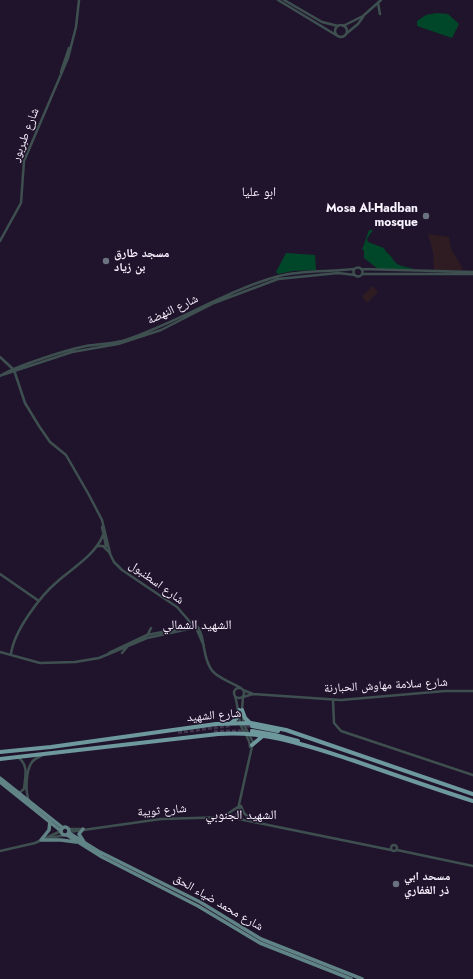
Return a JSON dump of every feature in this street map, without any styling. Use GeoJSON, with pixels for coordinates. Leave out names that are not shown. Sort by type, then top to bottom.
{"type":"FeatureCollection","features":[{"type":"Feature","properties":{"kind":"highway"},"geometry":{"type":"LineString","coordinates":[[231,723],[236,719],[240,710]]}},
{"type":"Feature","properties":{"kind":"highway"},"geometry":{"type":"LineString","coordinates":[[240,710],[249,729]]}},
{"type":"Feature","properties":{"kind":"highway","name":"شارع الشهيد"},"geometry":{"type":"LineString","coordinates":[[0,752],[50,747],[231,723],[242,723],[249,729],[264,735],[305,746],[473,800]]}},
{"type":"Feature","properties":{"kind":"highway","name":"شارع الشهيد"},"geometry":{"type":"LineString","coordinates":[[249,729],[286,738],[305,746]]}},
{"type":"Feature","properties":{"kind":"highway","name":"شارع الشهيد"},"geometry":{"type":"LineString","coordinates":[[0,759],[106,748],[249,729],[286,730],[473,794]]}},
{"type":"Feature","properties":{"kind":"highway","name":"شارع الشهيد"},"geometry":{"type":"LineString","coordinates":[[114,738],[178,732]]}},
{"type":"Feature","properties":{"kind":"highway"},"geometry":{"type":"LineString","coordinates":[[252,745],[264,735]]}},
{"type":"Feature","properties":{"kind":"highway","name":"شارع الشهيد"},"geometry":{"type":"LineString","coordinates":[[106,748],[109,746],[178,737]]}},
{"type":"Feature","properties":{"kind":"main road"},"geometry":{"type":"LineString","coordinates":[[0,780],[50,820]]}},
{"type":"Feature","properties":{"kind":"main road"},"geometry":{"type":"LineString","coordinates":[[0,780],[19,793],[62,830],[67,832]]}},
{"type":"Feature","properties":{"kind":"main road"},"geometry":{"type":"LineString","coordinates":[[41,840],[49,830],[50,820]]}},
{"type":"Feature","properties":{"kind":"main road"},"geometry":{"type":"LineString","coordinates":[[82,843],[78,834],[83,829]]}},
{"type":"Feature","properties":{"kind":"main road"},"geometry":{"type":"LineString","coordinates":[[62,830],[67,832]]}},
{"type":"Feature","properties":{"kind":"main road","name":"شارع محمد ضياء الحق"},"geometry":{"type":"LineString","coordinates":[[67,832],[82,843],[192,902],[260,943],[351,979]]}},
{"type":"Feature","properties":{"kind":"main road"},"geometry":{"type":"LineString","coordinates":[[41,840],[61,840],[82,843]]}},
{"type":"Feature","properties":{"kind":"main road","name":"شارع محمد ضياء الحق"},"geometry":{"type":"LineString","coordinates":[[82,843],[194,899],[257,937],[362,979]]}},
{"type":"Feature","properties":{"kind":"street","name":"شارع طبربور"},"geometry":{"type":"LineString","coordinates":[[0,241],[20,204],[24,162],[72,42],[79,0]]}},
{"type":"Feature","properties":{"kind":"street"},"geometry":{"type":"LineString","coordinates":[[278,0],[341,37],[358,24],[363,16]]}},
{"type":"Feature","properties":{"kind":"street"},"geometry":{"type":"LineString","coordinates":[[284,0],[325,24],[338,26],[343,26],[363,16],[382,0]]}},
{"type":"Feature","properties":{"kind":"street"},"geometry":{"type":"LineString","coordinates":[[378,4],[380,14]]}},
{"type":"Feature","properties":{"kind":"street"},"geometry":{"type":"LineString","coordinates":[[336,34],[335,30],[338,26]]}},
{"type":"Feature","properties":{"kind":"street"},"geometry":{"type":"LineString","coordinates":[[343,26],[347,33]]}},
{"type":"Feature","properties":{"kind":"street"},"geometry":{"type":"LineString","coordinates":[[359,268],[473,273],[362,274],[358,276],[354,275],[354,269],[359,268]]}},
{"type":"Feature","properties":{"kind":"street","name":"شارع النهضة"},"geometry":{"type":"LineString","coordinates":[[1,376],[73,349],[117,342],[133,337],[175,320],[236,292],[277,276],[293,273],[354,269]]}},
{"type":"Feature","properties":{"kind":"street"},"geometry":{"type":"LineString","coordinates":[[362,269],[362,274]]}},
{"type":"Feature","properties":{"kind":"street","name":"شارع النهضة"},"geometry":{"type":"LineString","coordinates":[[13,371],[72,352],[118,344],[161,330],[214,303],[278,280],[293,276],[338,273],[354,275]]}},
{"type":"Feature","properties":{"kind":"street","name":"شارع اسطنبول"},"geometry":{"type":"LineString","coordinates":[[0,358],[13,371],[25,403],[38,426],[50,442],[66,455],[100,517],[114,562],[122,570],[177,608],[196,627],[203,639],[207,665],[214,673],[242,689]]}},
{"type":"Feature","properties":{"kind":"street"},"geometry":{"type":"LineString","coordinates":[[96,546],[105,537]]}},
{"type":"Feature","properties":{"kind":"street"},"geometry":{"type":"LineString","coordinates":[[11,654],[13,642],[38,602],[62,577],[105,537]]}},
{"type":"Feature","properties":{"kind":"street"},"geometry":{"type":"LineString","coordinates":[[96,546],[103,546],[110,553]]}},
{"type":"Feature","properties":{"kind":"street"},"geometry":{"type":"LineString","coordinates":[[0,574],[38,602]]}},
{"type":"Feature","properties":{"kind":"street"},"geometry":{"type":"LineString","coordinates":[[96,658],[147,635],[196,627]]}},
{"type":"Feature","properties":{"kind":"street"},"geometry":{"type":"LineString","coordinates":[[0,652],[33,661],[53,664],[96,658],[148,638],[196,627]]}},
{"type":"Feature","properties":{"kind":"street"},"geometry":{"type":"LineString","coordinates":[[147,635],[151,628]]}},
{"type":"Feature","properties":{"kind":"street"},"geometry":{"type":"LineString","coordinates":[[116,651],[121,654],[128,646]]}},
{"type":"Feature","properties":{"kind":"street"},"geometry":{"type":"LineString","coordinates":[[230,683],[240,710],[242,723],[249,729],[252,745],[238,818]]}},
{"type":"Feature","properties":{"kind":"street"},"geometry":{"type":"LineString","coordinates":[[234,693],[236,689],[242,689],[243,697],[240,710]]}},
{"type":"Feature","properties":{"kind":"street","name":"شارع سلامة مهاوش الحبارنة"},"geometry":{"type":"LineString","coordinates":[[242,689],[253,694],[333,700],[445,691],[473,691]]}},
{"type":"Feature","properties":{"kind":"street","name":"شارع سلامة مهاوش الحبارنة"},"geometry":{"type":"LineString","coordinates":[[243,697],[253,694]]}},
{"type":"Feature","properties":{"kind":"street"},"geometry":{"type":"LineString","coordinates":[[235,696],[239,698],[243,697]]}},
{"type":"Feature","properties":{"kind":"street"},"geometry":{"type":"LineString","coordinates":[[333,700],[335,725],[340,731],[473,775]]}},
{"type":"Feature","properties":{"kind":"street"},"geometry":{"type":"LineString","coordinates":[[249,729],[251,751]]}},
{"type":"Feature","properties":{"kind":"street"},"geometry":{"type":"LineString","coordinates":[[30,803],[27,792],[30,766],[33,760],[45,754]]}},
{"type":"Feature","properties":{"kind":"street"},"geometry":{"type":"LineString","coordinates":[[19,757],[25,763],[26,767],[24,789],[19,793]]}},
{"type":"Feature","properties":{"kind":"street"},"geometry":{"type":"LineString","coordinates":[[222,816],[232,812],[240,806]]}},
{"type":"Feature","properties":{"kind":"street"},"geometry":{"type":"LineString","coordinates":[[240,806],[245,815],[252,820]]}},
{"type":"Feature","properties":{"kind":"street","name":"شارع ثويبة"},"geometry":{"type":"LineString","coordinates":[[46,838],[83,829],[161,819],[222,816],[252,820],[392,848]]}},
{"type":"Feature","properties":{"kind":"street"},"geometry":{"type":"LineString","coordinates":[[0,852],[41,840],[62,830]]}},
{"type":"Feature","properties":{"kind":"street"},"geometry":{"type":"LineString","coordinates":[[392,848],[395,845],[397,849]]}},
{"type":"Feature","properties":{"kind":"street"},"geometry":{"type":"LineString","coordinates":[[392,848],[394,851],[397,849],[428,858],[473,866]]}},
{"type":"Feature","properties":{"kind":"shaded area"},"geometry":{"type":"Polygon","coordinates":[[[428,234],[449,237],[451,249],[462,267],[462,270],[434,271],[433,252],[428,234]]]}},
{"type":"Feature","properties":{"kind":"shaded area"},"geometry":{"type":"Polygon","coordinates":[[[373,286],[378,292],[367,303],[362,296],[373,286]]]}},
{"type":"Feature","properties":{"kind":"green space"},"geometry":{"type":"Polygon","coordinates":[[[437,13],[448,14],[459,24],[452,38],[417,26],[417,21],[426,15],[437,13]]]}},
{"type":"Feature","properties":{"kind":"green space"},"geometry":{"type":"Polygon","coordinates":[[[369,230],[373,230],[367,239],[368,242],[384,248],[399,265],[414,269],[378,269],[364,258],[364,250],[362,250],[369,230]]]}},
{"type":"Feature","properties":{"kind":"green space"},"geometry":{"type":"Polygon","coordinates":[[[286,253],[315,255],[316,270],[293,271],[278,274],[276,272],[286,253]]]}},
{"type":"Feature","properties":{"kind":"tunnel"},"geometry":{"type":"LineString","coordinates":[[178,732],[231,725]]}},
{"type":"Feature","properties":{"kind":"tunnel"},"geometry":{"type":"LineString","coordinates":[[240,725],[252,726]]}},
{"type":"Feature","properties":{"kind":"tunnel"},"geometry":{"type":"LineString","coordinates":[[214,732],[252,731]]}},
{"type":"Feature","properties":{"kind":"place","name":"Mosa Al-Hadban mosque"},"geometry":{"type":"Point","coordinates":[426,216]}},
{"type":"Feature","properties":{"kind":"place","name":"مسجد طارق بن زياد"},"geometry":{"type":"Point","coordinates":[106,261]}},
{"type":"Feature","properties":{"kind":"place","name":"مسحد ابي ذر الغفاري"},"geometry":{"type":"Point","coordinates":[396,884]}},
{"type":"Feature","properties":{"kind":"district","name":"ابو عليا"},"geometry":{"type":"Point","coordinates":[259,193]}},
{"type":"Feature","properties":{"kind":"district","name":"الشهيد الشمالي"},"geometry":{"type":"Point","coordinates":[197,626]}},
{"type":"Feature","properties":{"kind":"district","name":"الشهيد الجنوبي"},"geometry":{"type":"Point","coordinates":[241,816]}}]}
